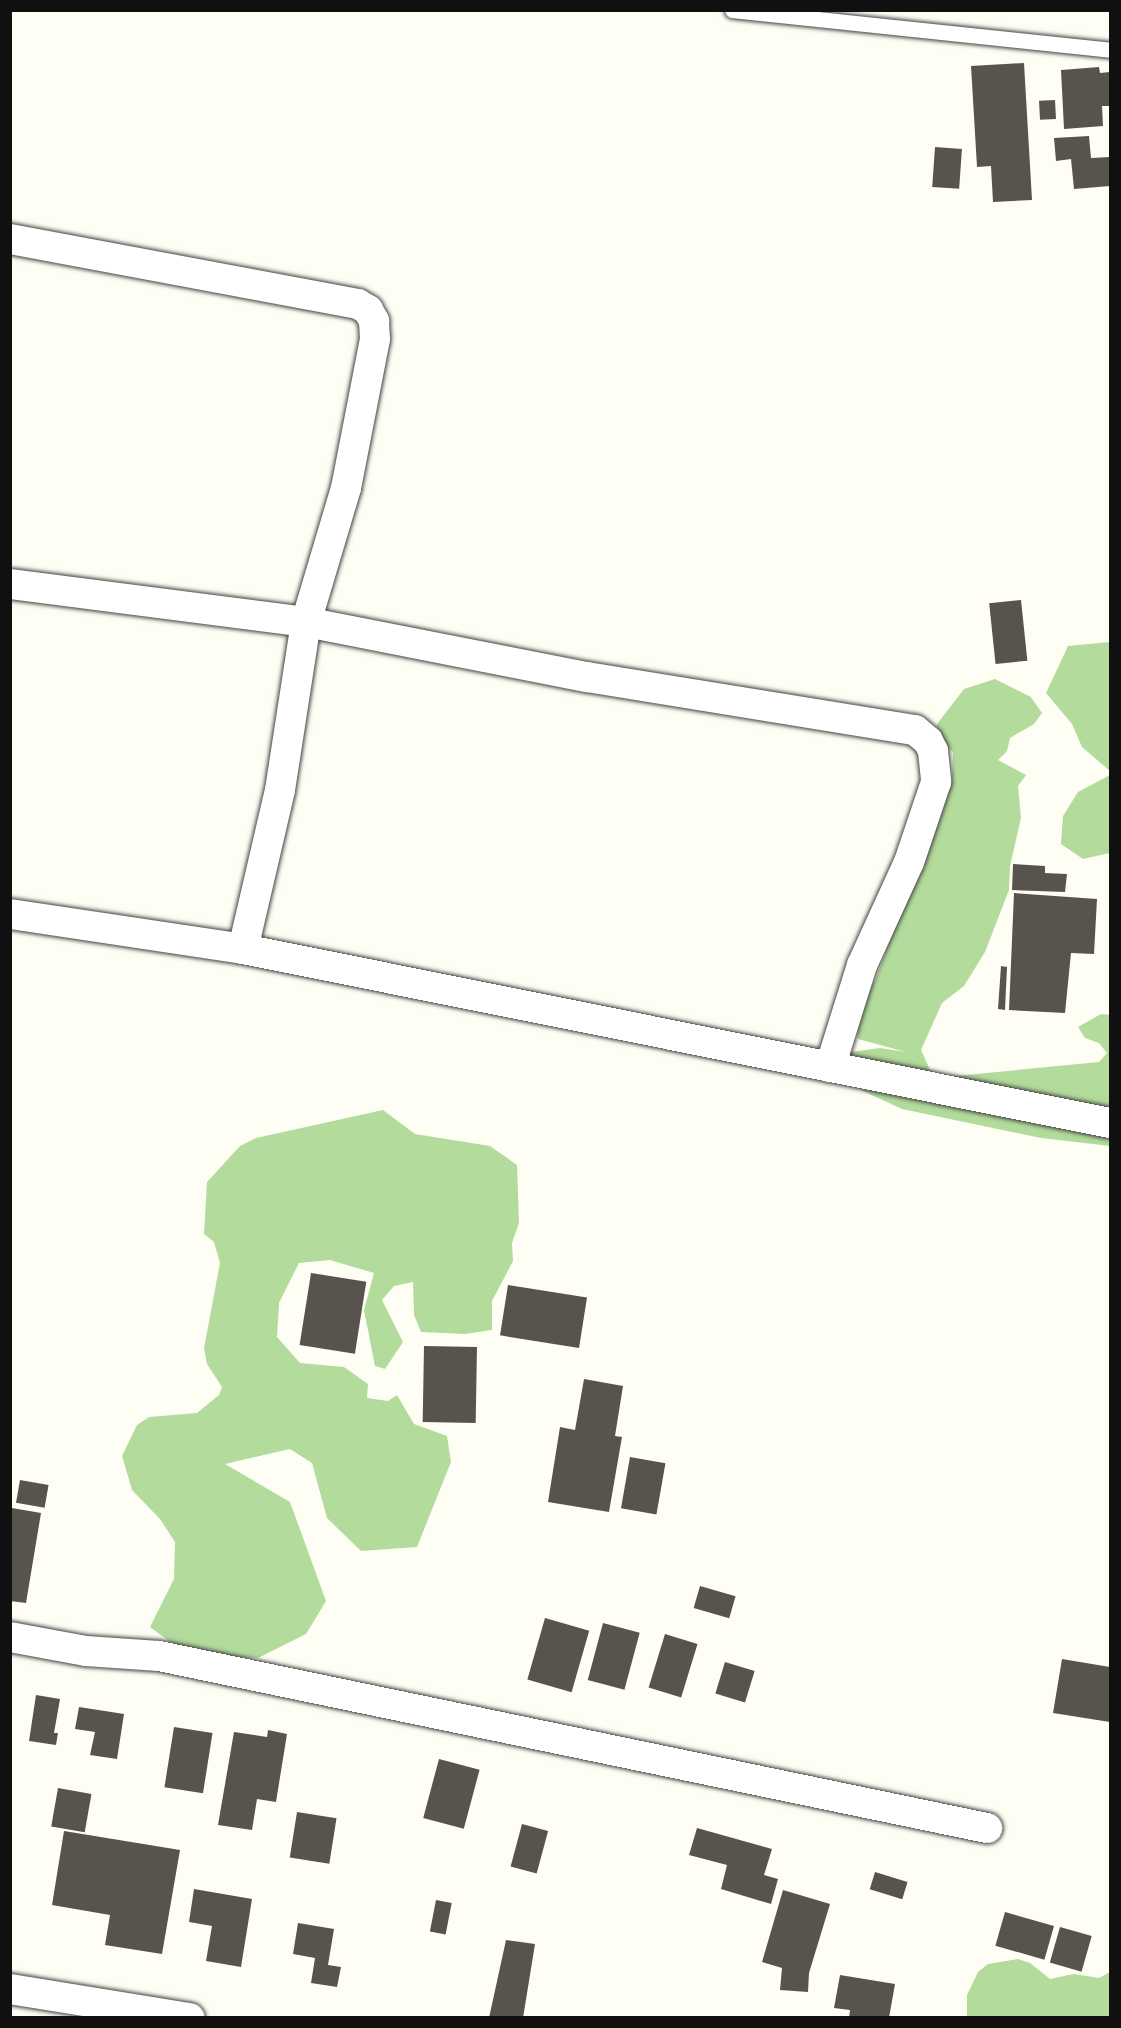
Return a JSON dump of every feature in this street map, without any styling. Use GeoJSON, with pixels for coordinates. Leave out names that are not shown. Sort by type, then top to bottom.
{"type":"FeatureCollection","features":[{"type":"Feature","properties":{"kind":"street"},"geometry":{"type":"LineString","coordinates":[[10,239],[358,304],[368,310],[374,321],[375,339],[346,488],[306,622],[280,790],[243,949]]}},
{"type":"Feature","properties":{"kind":"street"},"geometry":{"type":"LineString","coordinates":[[10,584],[306,622],[587,677],[915,730],[928,741],[936,782],[909,862],[862,965],[830,1066]]}},
{"type":"Feature","properties":{"kind":"street"},"geometry":{"type":"LineString","coordinates":[[10,914],[243,949],[1110,1123]]}},
{"type":"Feature","properties":{"kind":"street"},"geometry":{"type":"LineString","coordinates":[[10,1637],[86,1651],[159,1656],[987,1828]]}},
{"type":"Feature","properties":{"kind":"street"},"geometry":{"type":"LineString","coordinates":[[10,1989],[190,2018]]}},
{"type":"Feature","properties":{"kind":"lane"},"geometry":{"type":"LineString","coordinates":[[732,10],[1110,50]]}},
{"type":"Feature","properties":{"kind":"green space"},"geometry":{"type":"Polygon","coordinates":[[[1110,642],[1110,771],[1082,747],[1072,724],[1046,693],[1068,646],[1110,642]]]}},
{"type":"Feature","properties":{"kind":"green space"},"geometry":{"type":"Polygon","coordinates":[[[995,679],[1031,697],[1042,713],[1034,724],[1010,738],[1007,751],[998,760],[1026,775],[1018,786],[1021,818],[1010,866],[1009,890],[985,952],[964,986],[942,1003],[921,1050],[932,1074],[945,1077],[1099,1062],[1107,1053],[1099,1043],[1085,1038],[1078,1027],[1101,1014],[1110,1015],[1110,1146],[1041,1138],[902,1109],[863,1091],[853,1082],[841,1059],[851,1052],[880,1048],[906,1052],[858,1039],[856,1026],[862,1001],[875,981],[952,778],[953,752],[936,737],[937,724],[964,689],[995,679]]]}},
{"type":"Feature","properties":{"kind":"green space"},"geometry":{"type":"Polygon","coordinates":[[[1110,775],[1110,853],[1083,859],[1061,844],[1063,816],[1078,792],[1110,775]]]}},
{"type":"Feature","properties":{"kind":"green space"},"geometry":{"type":"Polygon","coordinates":[[[383,1110],[415,1134],[490,1146],[517,1165],[519,1223],[512,1243],[513,1261],[492,1301],[492,1330],[465,1334],[421,1332],[414,1315],[413,1282],[394,1286],[382,1300],[403,1342],[385,1369],[375,1366],[364,1310],[374,1273],[330,1260],[299,1263],[279,1303],[277,1337],[300,1363],[344,1367],[368,1384],[367,1398],[388,1401],[397,1395],[414,1424],[447,1436],[451,1462],[417,1547],[361,1551],[327,1518],[312,1463],[290,1449],[225,1464],[290,1502],[326,1601],[306,1634],[258,1658],[188,1655],[150,1627],[174,1579],[175,1542],[160,1519],[132,1490],[122,1456],[137,1425],[149,1417],[197,1413],[219,1395],[222,1387],[207,1364],[204,1348],[220,1263],[214,1242],[204,1234],[207,1182],[240,1146],[256,1138],[383,1110]]]}},
{"type":"Feature","properties":{"kind":"green space"},"geometry":{"type":"Polygon","coordinates":[[[1018,1959],[1030,1963],[1050,1979],[1074,1974],[1099,1978],[1110,1972],[1110,2017],[967,2017],[967,1995],[978,1972],[988,1964],[1018,1959]]]}},
{"type":"Feature","properties":{"kind":"building"},"geometry":{"type":"Polygon","coordinates":[[[1024,63],[1032,200],[993,202],[991,166],[977,167],[971,66],[1024,63]]]}},
{"type":"Feature","properties":{"kind":"building"},"geometry":{"type":"Polygon","coordinates":[[[1099,67],[1100,73],[1110,72],[1110,106],[1102,106],[1103,126],[1064,129],[1061,70],[1099,67]]]}},
{"type":"Feature","properties":{"kind":"building"},"geometry":{"type":"Polygon","coordinates":[[[1055,100],[1056,119],[1040,120],[1039,101],[1055,100]]]}},
{"type":"Feature","properties":{"kind":"building"},"geometry":{"type":"Polygon","coordinates":[[[1089,136],[1091,158],[1110,157],[1110,186],[1074,189],[1071,159],[1056,161],[1054,138],[1089,136]]]}},
{"type":"Feature","properties":{"kind":"building"},"geometry":{"type":"Polygon","coordinates":[[[935,147],[962,149],[959,189],[932,187],[935,147]]]}},
{"type":"Feature","properties":{"kind":"building"},"geometry":{"type":"Polygon","coordinates":[[[1021,600],[1027,661],[996,664],[989,603],[1021,600]]]}},
{"type":"Feature","properties":{"kind":"building"},"geometry":{"type":"Polygon","coordinates":[[[1013,864],[1045,866],[1045,873],[1067,874],[1065,892],[1012,890],[1013,864]]]}},
{"type":"Feature","properties":{"kind":"building"},"geometry":{"type":"Polygon","coordinates":[[[1014,893],[1097,899],[1094,954],[1071,953],[1065,1013],[1009,1010],[1014,893]]]}},
{"type":"Feature","properties":{"kind":"building"},"geometry":{"type":"Polygon","coordinates":[[[1001,966],[1007,967],[1005,1010],[998,1009],[1001,966]]]}},
{"type":"Feature","properties":{"kind":"building"},"geometry":{"type":"Polygon","coordinates":[[[311,1273],[366,1282],[355,1354],[300,1345],[311,1273]]]}},
{"type":"Feature","properties":{"kind":"building"},"geometry":{"type":"Polygon","coordinates":[[[508,1285],[587,1298],[579,1348],[500,1335],[508,1285]]]}},
{"type":"Feature","properties":{"kind":"building"},"geometry":{"type":"Polygon","coordinates":[[[424,1346],[477,1347],[476,1423],[423,1422],[424,1346]]]}},
{"type":"Feature","properties":{"kind":"building"},"geometry":{"type":"Polygon","coordinates":[[[584,1379],[623,1386],[615,1436],[622,1437],[609,1512],[548,1502],[560,1427],[575,1430],[584,1379]]]}},
{"type":"Feature","properties":{"kind":"building"},"geometry":{"type":"Polygon","coordinates":[[[630,1457],[665,1463],[656,1514],[621,1508],[630,1457]]]}},
{"type":"Feature","properties":{"kind":"building"},"geometry":{"type":"Polygon","coordinates":[[[20,1480],[49,1485],[45,1508],[16,1503],[20,1480]]]}},
{"type":"Feature","properties":{"kind":"building"},"geometry":{"type":"Polygon","coordinates":[[[12,1508],[41,1513],[26,1603],[10,1601],[12,1508]]]}},
{"type":"Feature","properties":{"kind":"building"},"geometry":{"type":"Polygon","coordinates":[[[700,1586],[736,1596],[729,1618],[694,1608],[700,1586]]]}},
{"type":"Feature","properties":{"kind":"building"},"geometry":{"type":"Polygon","coordinates":[[[545,1618],[589,1631],[572,1692],[527,1680],[545,1618]]]}},
{"type":"Feature","properties":{"kind":"building"},"geometry":{"type":"Polygon","coordinates":[[[603,1623],[640,1633],[624,1690],[588,1680],[603,1623]]]}},
{"type":"Feature","properties":{"kind":"building"},"geometry":{"type":"Polygon","coordinates":[[[665,1634],[698,1644],[681,1697],[649,1688],[665,1634]]]}},
{"type":"Feature","properties":{"kind":"building"},"geometry":{"type":"Polygon","coordinates":[[[1062,1659],[1110,1667],[1110,1722],[1053,1713],[1062,1659]]]}},
{"type":"Feature","properties":{"kind":"building"},"geometry":{"type":"Polygon","coordinates":[[[725,1662],[755,1671],[745,1703],[715,1694],[725,1662]]]}},
{"type":"Feature","properties":{"kind":"building"},"geometry":{"type":"Polygon","coordinates":[[[36,1695],[60,1699],[54,1733],[58,1733],[56,1745],[29,1741],[36,1695]]]}},
{"type":"Feature","properties":{"kind":"building"},"geometry":{"type":"Polygon","coordinates":[[[79,1707],[124,1714],[117,1759],[90,1755],[95,1732],[75,1729],[79,1707]]]}},
{"type":"Feature","properties":{"kind":"building"},"geometry":{"type":"Polygon","coordinates":[[[174,1727],[213,1733],[203,1793],[164,1787],[174,1727]]]}},
{"type":"Feature","properties":{"kind":"building"},"geometry":{"type":"Polygon","coordinates":[[[268,1730],[287,1734],[276,1802],[257,1799],[252,1830],[218,1825],[234,1732],[267,1737],[268,1730]]]}},
{"type":"Feature","properties":{"kind":"building"},"geometry":{"type":"Polygon","coordinates":[[[439,1759],[480,1770],[464,1829],[423,1818],[439,1759]]]}},
{"type":"Feature","properties":{"kind":"building"},"geometry":{"type":"Polygon","coordinates":[[[58,1788],[91,1794],[85,1832],[51,1826],[58,1788]]]}},
{"type":"Feature","properties":{"kind":"building"},"geometry":{"type":"Polygon","coordinates":[[[297,1812],[337,1818],[329,1864],[290,1857],[297,1812]]]}},
{"type":"Feature","properties":{"kind":"building"},"geometry":{"type":"Polygon","coordinates":[[[522,1824],[548,1831],[537,1873],[511,1867],[522,1824]]]}},
{"type":"Feature","properties":{"kind":"building"},"geometry":{"type":"Polygon","coordinates":[[[697,1828],[772,1849],[764,1875],[778,1879],[771,1904],[721,1889],[727,1865],[689,1855],[697,1828]]]}},
{"type":"Feature","properties":{"kind":"building"},"geometry":{"type":"Polygon","coordinates":[[[64,1831],[180,1850],[162,1954],[105,1945],[110,1915],[52,1905],[64,1831]]]}},
{"type":"Feature","properties":{"kind":"building"},"geometry":{"type":"Polygon","coordinates":[[[875,1872],[908,1882],[902,1899],[870,1889],[875,1872]]]}},
{"type":"Feature","properties":{"kind":"building"},"geometry":{"type":"Polygon","coordinates":[[[194,1889],[252,1899],[241,1967],[206,1961],[212,1926],[189,1922],[194,1889]]]}},
{"type":"Feature","properties":{"kind":"building"},"geometry":{"type":"Polygon","coordinates":[[[783,1890],[830,1904],[809,1973],[808,1992],[780,1990],[782,1968],[762,1962],[783,1890]]]}},
{"type":"Feature","properties":{"kind":"building"},"geometry":{"type":"Polygon","coordinates":[[[436,1900],[452,1903],[446,1934],[430,1931],[436,1900]]]}},
{"type":"Feature","properties":{"kind":"building"},"geometry":{"type":"Polygon","coordinates":[[[1005,1912],[1054,1926],[1044,1960],[995,1946],[1005,1912]]]}},
{"type":"Feature","properties":{"kind":"building"},"geometry":{"type":"Polygon","coordinates":[[[298,1923],[334,1929],[328,1965],[341,1967],[337,1987],[311,1983],[315,1958],[293,1954],[298,1923]]]}},
{"type":"Feature","properties":{"kind":"building"},"geometry":{"type":"Polygon","coordinates":[[[1060,1927],[1092,1936],[1082,1972],[1050,1963],[1060,1927]]]}},
{"type":"Feature","properties":{"kind":"building"},"geometry":{"type":"Polygon","coordinates":[[[506,1940],[535,1944],[523,2018],[489,2018],[506,1940]]]}},
{"type":"Feature","properties":{"kind":"building"},"geometry":{"type":"Polygon","coordinates":[[[840,1975],[895,1984],[889,2018],[849,2018],[850,2010],[834,2008],[840,1975]]]}}]}
